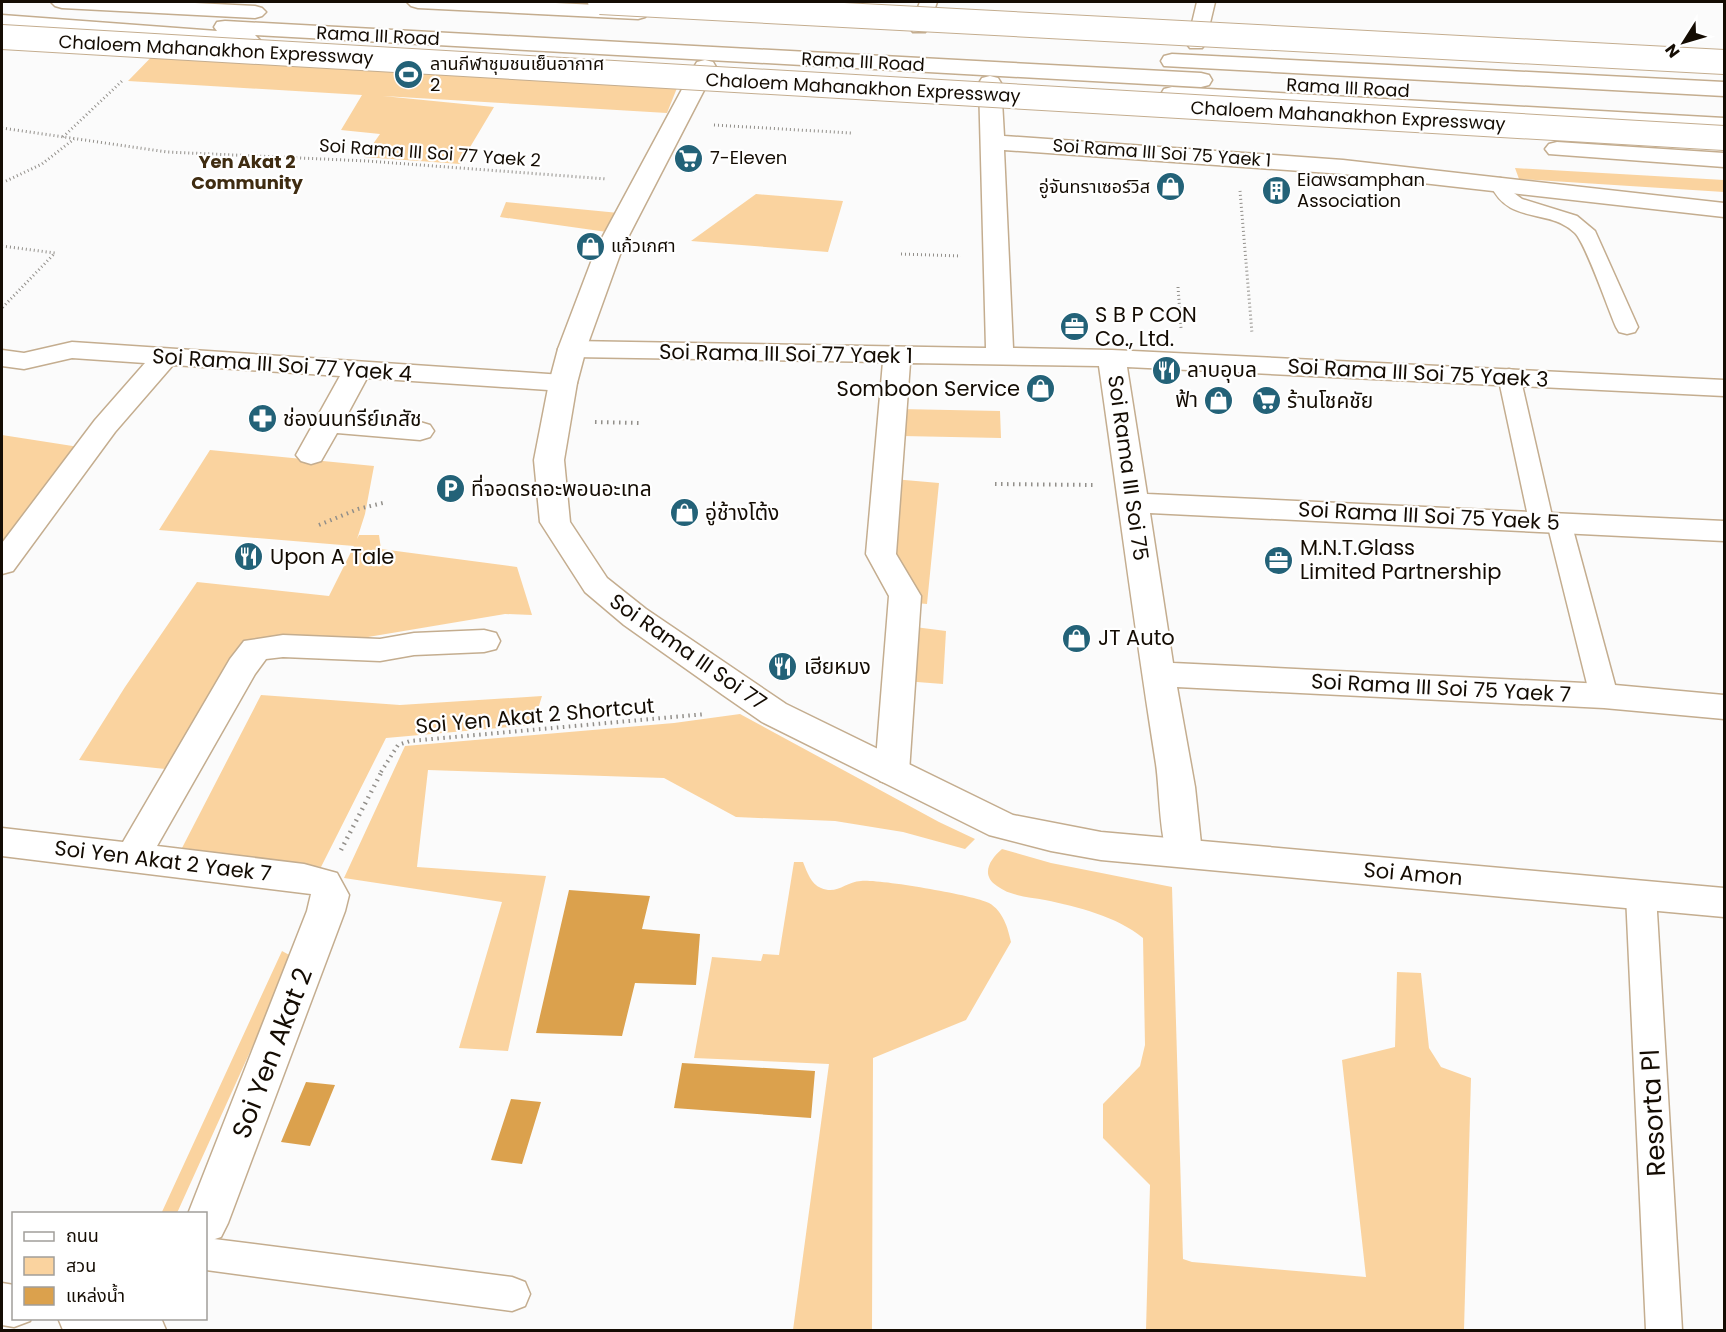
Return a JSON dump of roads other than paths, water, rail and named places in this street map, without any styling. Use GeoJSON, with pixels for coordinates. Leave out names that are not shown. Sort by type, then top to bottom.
{"type":"FeatureCollection","features":[{"type":"Feature","properties":{"kind":"main road","name":"Rama III Road"},"geometry":{"type":"LineString","coordinates":[[62,2],[1725,90]]}},
{"type":"Feature","properties":{"kind":"main road","name":"Rama III Road"},"geometry":{"type":"LineString","coordinates":[[418,2],[719,9],[919,28],[1725,71]]}},
{"type":"Feature","properties":{"kind":"main road"},"geometry":{"type":"LineString","coordinates":[[600,2],[1725,62]]}},
{"type":"Feature","properties":{"kind":"main road","name":"Rama III Road"},"geometry":{"type":"LineString","coordinates":[[2,15],[1725,108]]}},
{"type":"Feature","properties":{"kind":"main road","name":"Rama III Road"},"geometry":{"type":"LineString","coordinates":[[2,21],[274,48]]}},
{"type":"Feature","properties":{"kind":"main road","name":"Rama III Road"},"geometry":{"type":"LineString","coordinates":[[2,39],[160,41],[705,67],[1725,125]]}},
{"type":"Feature","properties":{"kind":"main road","name":"Chaloem Mahanakhon Expressway"},"geometry":{"type":"LineString","coordinates":[[2,39],[274,48],[1725,138]]}},
{"type":"Feature","properties":{"kind":"main road"},"geometry":{"type":"LineString","coordinates":[[274,48],[601,94]]}},
{"type":"Feature","properties":{"kind":"main road","name":"Soi Rama III Soi 77"},"geometry":{"type":"LineString","coordinates":[[705,67],[667,110],[643,181],[609,249],[572,349],[563,383],[549,460],[555,522],[596,585],[635,617],[774,713],[1002,825],[1060,841],[1101,846]]}},
{"type":"Feature","properties":{"kind":"main road"},"geometry":{"type":"LineString","coordinates":[[990,83],[1000,356]]}},
{"type":"Feature","properties":{"kind":"main road"},"geometry":{"type":"LineString","coordinates":[[667,110],[706,100]]}},
{"type":"Feature","properties":{"kind":"main road"},"geometry":{"type":"LineString","coordinates":[[975,116],[1010,118]]}},
{"type":"Feature","properties":{"kind":"main road"},"geometry":{"type":"LineString","coordinates":[[1299,135],[1725,160]]}},
{"type":"Feature","properties":{"kind":"main road","name":"Soi Rama III Soi 75 Yaek 1"},"geometry":{"type":"LineString","coordinates":[[993,142],[1237,158],[1500,184],[1725,210]]}},
{"type":"Feature","properties":{"kind":"main road","name":"Soi Rama III Soi 77 Yaek 1"},"geometry":{"type":"LineString","coordinates":[[572,349],[1000,356]]}},
{"type":"Feature","properties":{"kind":"main road","name":"Soi Rama III Soi 77 Yaek 4"},"geometry":{"type":"LineString","coordinates":[[2,358],[24,361],[72,350],[164,358],[563,383]]}},
{"type":"Feature","properties":{"kind":"main road"},"geometry":{"type":"LineString","coordinates":[[892,772],[904,596],[881,554],[897,356]]}},
{"type":"Feature","properties":{"kind":"main road","name":"Soi Rama III Soi 75"},"geometry":{"type":"LineString","coordinates":[[1000,356],[1112,358],[1158,674],[1177,787],[1184,853]]}},
{"type":"Feature","properties":{"kind":"main road"},"geometry":{"type":"LineString","coordinates":[[2,564],[105,426],[164,358]]}},
{"type":"Feature","properties":{"kind":"main road","name":"Soi Rama III Soi 75 Yaek 3"},"geometry":{"type":"LineString","coordinates":[[1112,358],[1725,388]]}},
{"type":"Feature","properties":{"kind":"main road"},"geometry":{"type":"LineString","coordinates":[[311,455],[357,370]]}},
{"type":"Feature","properties":{"kind":"main road"},"geometry":{"type":"LineString","coordinates":[[327,424],[420,431]]}},
{"type":"Feature","properties":{"kind":"main road","name":"Soi Rama III Soi 75 Yaek 5"},"geometry":{"type":"LineString","coordinates":[[1131,494],[1550,522],[1725,531]]}},
{"type":"Feature","properties":{"kind":"main road"},"geometry":{"type":"LineString","coordinates":[[133,857],[242,667],[256,649],[283,646],[380,650],[414,644],[484,641]]}},
{"type":"Feature","properties":{"kind":"main road","name":"Soi Rama III Soi 75 Yaek 7"},"geometry":{"type":"LineString","coordinates":[[1158,674],[1604,696],[1725,707]]}},
{"type":"Feature","properties":{"kind":"main road","name":"Soi Yen Akat 2 Yaek 7"},"geometry":{"type":"LineString","coordinates":[[2,842],[304,878],[324,883]]}},
{"type":"Feature","properties":{"kind":"main road","name":"Soi Amon"},"geometry":{"type":"LineString","coordinates":[[1101,846],[1725,903]]}},
{"type":"Feature","properties":{"kind":"main road","name":"Soi Yen Akat 2"},"geometry":{"type":"LineString","coordinates":[[207,1220],[326,911],[330,895],[324,883]]}},
{"type":"Feature","properties":{"kind":"main road"},"geometry":{"type":"LineString","coordinates":[[91,1320],[144,1330]]}},
{"type":"Feature","properties":{"kind":"lane"},"geometry":{"type":"LineString","coordinates":[[919,28],[928,2]]}},
{"type":"Feature","properties":{"kind":"lane"},"geometry":{"type":"LineString","coordinates":[[1196,44],[1206,2]]}},
{"type":"Feature","properties":{"kind":"lane"},"geometry":{"type":"LineString","coordinates":[[1500,184],[1507,197],[1520,204],[1581,225],[1588,235],[1626,327]]}},
{"type":"Feature","properties":{"kind":"lane"},"geometry":{"type":"LineString","coordinates":[[1509,376],[1550,522],[1604,696]]}},
{"type":"Feature","properties":{"kind":"lane","name":"Resorta Pl"},"geometry":{"type":"LineString","coordinates":[[1641,895],[1664,1330]]}},
{"type":"Feature","properties":{"kind":"lane"},"geometry":{"type":"LineString","coordinates":[[207,1254],[512,1294]]}},
{"type":"Feature","properties":{"kind":"water"},"geometry":{"type":"Polygon","coordinates":[[[569,890],[650,896],[642,929],[700,934],[696,985],[635,983],[622,1036],[536,1033],[569,890]]]}},
{"type":"Feature","properties":{"kind":"water"},"geometry":{"type":"Polygon","coordinates":[[[682,1063],[815,1071],[811,1118],[674,1108],[682,1063]]]}},
{"type":"Feature","properties":{"kind":"water"},"geometry":{"type":"Polygon","coordinates":[[[306,1082],[335,1085],[310,1146],[281,1142],[306,1082]]]}},
{"type":"Feature","properties":{"kind":"water"},"geometry":{"type":"Polygon","coordinates":[[[511,1099],[541,1102],[522,1164],[491,1160],[511,1099]]]}},
{"type":"Feature","properties":{"kind":"place","name":"ลานกีฬาชุมชนเย็นอากาศ 2"},"geometry":{"type":"Point","coordinates":[409,74]}},
{"type":"Feature","properties":{"kind":"place","name":"7-Eleven"},"geometry":{"type":"Point","coordinates":[689,158]}},
{"type":"Feature","properties":{"kind":"place","name":"อู่จันทราเซอร์วิส"},"geometry":{"type":"Point","coordinates":[1171,187]}},
{"type":"Feature","properties":{"kind":"place","name":"Eiawsamphan Association"},"geometry":{"type":"Point","coordinates":[1276,190]}},
{"type":"Feature","properties":{"kind":"place","name":"แก้วเกศา"},"geometry":{"type":"Point","coordinates":[590,246]}},
{"type":"Feature","properties":{"kind":"place","name":"S B P CON Co., Ltd."},"geometry":{"type":"Point","coordinates":[1074,327]}},
{"type":"Feature","properties":{"kind":"place","name":"ลาบอุบล"},"geometry":{"type":"Point","coordinates":[1166,370]}},
{"type":"Feature","properties":{"kind":"place","name":"Somboon Service"},"geometry":{"type":"Point","coordinates":[1041,389]}},
{"type":"Feature","properties":{"kind":"place","name":"ฟ้า"},"geometry":{"type":"Point","coordinates":[1219,400]}},
{"type":"Feature","properties":{"kind":"place","name":"ร้านโชคชัย"},"geometry":{"type":"Point","coordinates":[1266,401]}},
{"type":"Feature","properties":{"kind":"place","name":"ช่องนนทรีย์เภสัช"},"geometry":{"type":"Point","coordinates":[262,419]}},
{"type":"Feature","properties":{"kind":"place","name":"ที่จอดรถอะพอนอะเทล"},"geometry":{"type":"Point","coordinates":[450,489]}},
{"type":"Feature","properties":{"kind":"place","name":"อู่ช้างโต้ง"},"geometry":{"type":"Point","coordinates":[684,513]}},
{"type":"Feature","properties":{"kind":"place","name":"Upon A Tale"},"geometry":{"type":"Point","coordinates":[249,557]}},
{"type":"Feature","properties":{"kind":"place","name":"M.N.T.Glass Limited Partnership"},"geometry":{"type":"Point","coordinates":[1279,560]}},
{"type":"Feature","properties":{"kind":"place","name":"JT Auto"},"geometry":{"type":"Point","coordinates":[1077,638]}},
{"type":"Feature","properties":{"kind":"place","name":"เฮียหมง"},"geometry":{"type":"Point","coordinates":[783,667]}},
{"type":"Feature","properties":{"kind":"district","name":"Yen Akat 2 Community"},"geometry":{"type":"Point","coordinates":[247,172]}}]}
